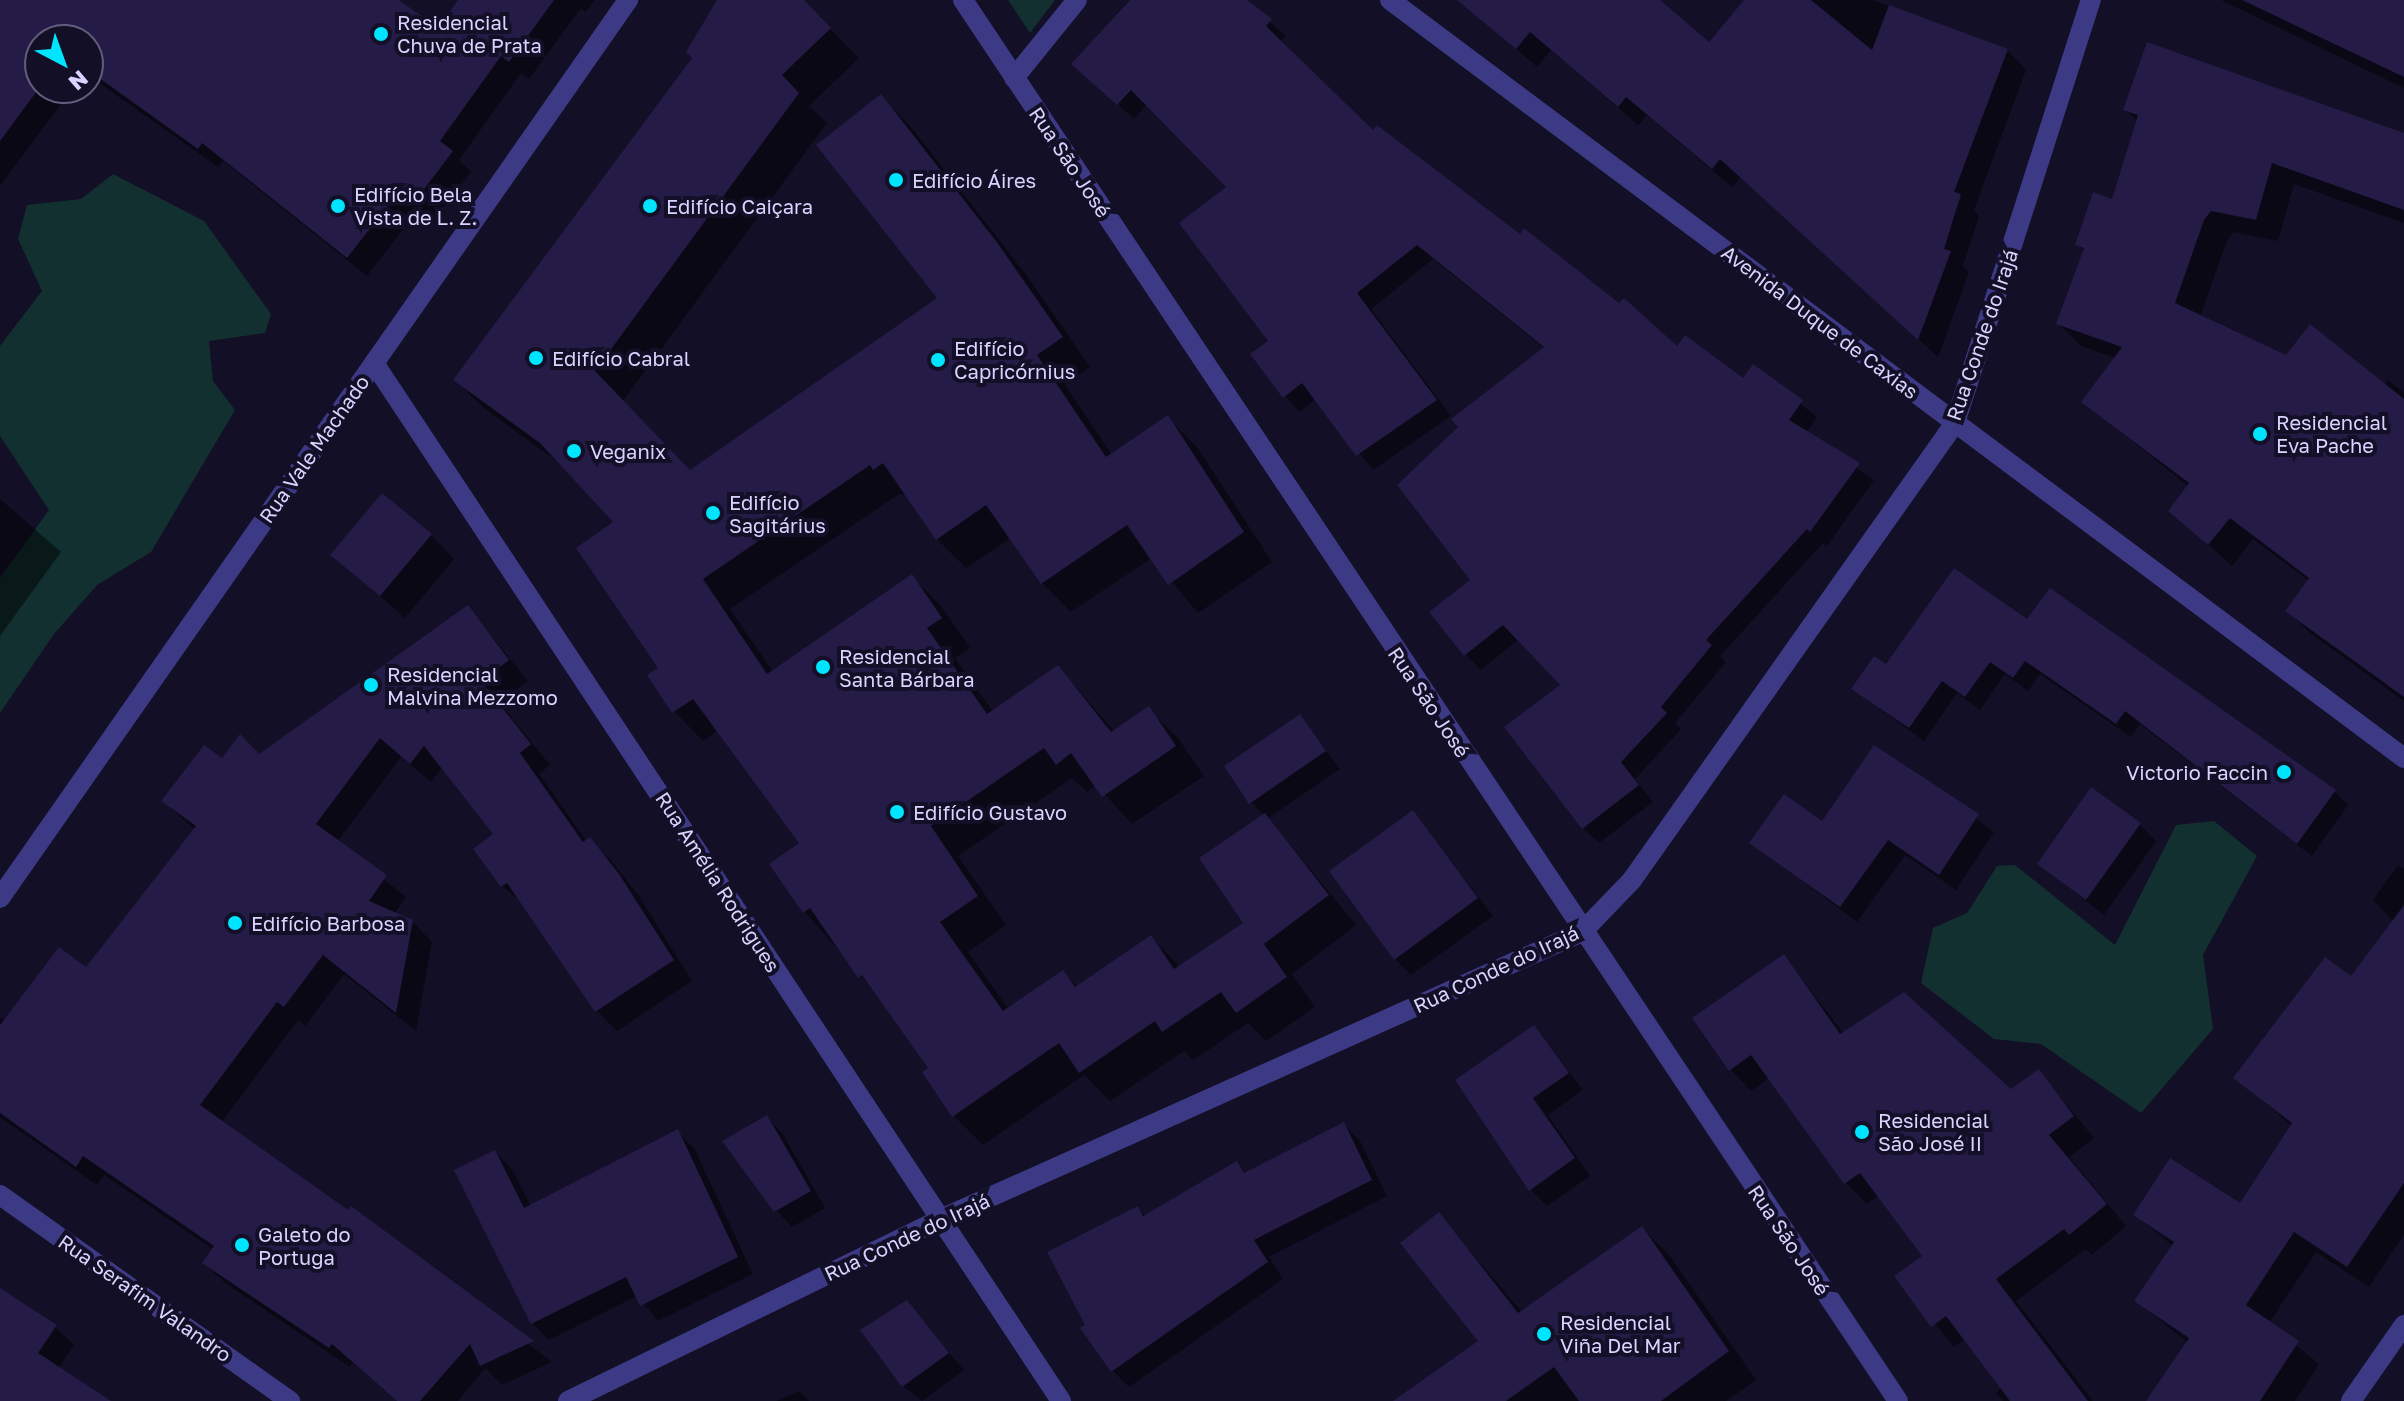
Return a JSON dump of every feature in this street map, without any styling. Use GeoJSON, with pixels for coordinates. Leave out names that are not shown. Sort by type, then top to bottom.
{"type":"FeatureCollection","features":[{"type":"Feature","properties":{"kind":"street","name":"Rua Vale Machado"},"geometry":{"type":"LineString","coordinates":[[0,898],[628,0]]}},
{"type":"Feature","properties":{"kind":"street","name":"Rua São José"},"geometry":{"type":"LineString","coordinates":[[963,0],[1582,932],[1898,1401]]}},
{"type":"Feature","properties":{"kind":"street"},"geometry":{"type":"LineString","coordinates":[[1014,78],[1077,0]]}},
{"type":"Feature","properties":{"kind":"street","name":"Avenida Duque de Caxias"},"geometry":{"type":"LineString","coordinates":[[1390,0],[2404,758]]}},
{"type":"Feature","properties":{"kind":"street","name":"Rua Conde do Irajá"},"geometry":{"type":"LineString","coordinates":[[568,1401],[941,1219],[1582,932],[1632,880],[1955,423],[2091,0]]}},
{"type":"Feature","properties":{"kind":"street","name":"Rua Amélia Rodrigues"},"geometry":{"type":"LineString","coordinates":[[374,363],[1061,1401]]}},
{"type":"Feature","properties":{"kind":"street","name":"Rua Serafim Valandro"},"geometry":{"type":"LineString","coordinates":[[0,1195],[290,1401]]}},
{"type":"Feature","properties":{"kind":"street"},"geometry":{"type":"LineString","coordinates":[[2351,1401],[2404,1325]]}},
{"type":"Feature","properties":{"kind":"green space"},"geometry":{"type":"Polygon","coordinates":[[[1008,0],[1055,0],[1030,33],[1008,0]]]}},
{"type":"Feature","properties":{"kind":"green space"},"geometry":{"type":"Polygon","coordinates":[[[113,174],[204,221],[271,314],[265,333],[209,341],[213,381],[235,410],[151,552],[97,585],[54,634],[0,713],[0,578],[49,510],[0,436],[0,346],[42,291],[18,239],[27,205],[81,199],[113,174]]]}},
{"type":"Feature","properties":{"kind":"green space"},"geometry":{"type":"Polygon","coordinates":[[[2214,821],[2257,856],[2203,955],[2213,1029],[2141,1113],[2041,1044],[1994,1039],[1921,983],[1933,928],[1967,913],[1997,866],[2015,865],[2115,945],[2176,825],[2214,821]]]}},
{"type":"Feature","properties":{"kind":"building"},"geometry":{"type":"Polygon","coordinates":[[[0,0],[399,0],[438,28],[458,0],[554,0],[509,62],[501,56],[440,141],[453,151],[412,205],[397,194],[347,258],[202,143],[198,149],[104,81],[104,24],[24,24],[24,104],[27,104],[0,141],[0,0]]]}},
{"type":"Feature","properties":{"kind":"building"},"geometry":{"type":"Polygon","coordinates":[[[717,0],[804,0],[831,28],[782,75],[799,93],[595,371],[690,470],[937,298],[816,145],[881,94],[996,241],[1063,337],[1037,355],[1106,457],[1168,415],[1244,532],[1168,585],[1127,525],[1041,584],[986,505],[936,540],[883,463],[873,470],[870,465],[703,579],[767,674],[912,574],[942,618],[927,628],[987,714],[1058,665],[1111,732],[1149,706],[1176,746],[1102,797],[1071,753],[1056,765],[1044,748],[931,826],[978,896],[940,922],[1003,1011],[1063,970],[1075,987],[1151,935],[1174,969],[1243,923],[1199,858],[1265,813],[1329,895],[1264,944],[1287,977],[1236,1013],[1221,992],[1162,1032],[1155,1021],[1079,1073],[1059,1043],[952,1117],[922,1072],[928,1068],[862,975],[858,978],[810,908],[803,913],[769,864],[799,843],[693,699],[672,713],[647,675],[658,668],[576,548],[613,522],[540,443],[453,380],[692,58],[686,52],[717,0]]]}},
{"type":"Feature","properties":{"kind":"building"},"geometry":{"type":"Polygon","coordinates":[[[1130,0],[1247,0],[1272,19],[1266,26],[1373,130],[1377,125],[1520,234],[1524,228],[1619,303],[1624,298],[1677,346],[1685,335],[1743,378],[1753,364],[1803,400],[1789,420],[1860,463],[1810,532],[1807,529],[1706,640],[1712,645],[1661,707],[1667,713],[1621,762],[1639,785],[1582,829],[1504,727],[1560,685],[1503,625],[1464,656],[1429,612],[1470,580],[1397,485],[1458,427],[1451,419],[1544,347],[1417,245],[1357,293],[1437,400],[1356,456],[1302,383],[1283,398],[1250,354],[1268,341],[1179,223],[1226,187],[1131,90],[1117,105],[1071,64],[1130,0]]]}},
{"type":"Feature","properties":{"kind":"building"},"geometry":{"type":"Polygon","coordinates":[[[1457,0],[1660,0],[1709,42],[1744,0],[1811,0],[1872,50],[1889,5],[2008,49],[1954,192],[1961,194],[1944,249],[1951,251],[1918,340],[1720,159],[1712,169],[1626,97],[1618,107],[1530,32],[1516,49],[1457,0]]]}},
{"type":"Feature","properties":{"kind":"building"},"geometry":{"type":"Polygon","coordinates":[[[2242,0],[2404,0],[2404,77],[2242,0]]]}},
{"type":"Feature","properties":{"kind":"building"},"geometry":{"type":"Polygon","coordinates":[[[2147,42],[2404,133],[2404,210],[2272,163],[2256,220],[2211,211],[2204,220],[2175,303],[2286,355],[2310,324],[2404,399],[2404,697],[2285,611],[2309,578],[2230,518],[2208,545],[2168,511],[2189,483],[2081,402],[2122,347],[2056,324],[2084,248],[2075,245],[2093,192],[2112,199],[2138,115],[2123,110],[2147,42]]]}},
{"type":"Feature","properties":{"kind":"building"},"geometry":{"type":"Polygon","coordinates":[[[382,493],[432,534],[380,596],[330,555],[382,493]]]}},
{"type":"Feature","properties":{"kind":"building"},"geometry":{"type":"Polygon","coordinates":[[[1954,568],[2027,619],[2050,588],[2336,790],[2297,844],[2125,711],[2116,724],[2025,661],[2013,678],[1990,662],[1965,697],[1942,681],[1909,728],[1851,689],[1874,656],[1886,664],[1954,568]]]}},
{"type":"Feature","properties":{"kind":"building"},"geometry":{"type":"Polygon","coordinates":[[[468,605],[509,660],[481,681],[531,744],[520,753],[583,842],[590,837],[619,874],[674,960],[595,1012],[507,883],[501,887],[473,849],[493,834],[424,746],[410,764],[380,738],[316,824],[387,875],[369,901],[413,920],[396,1013],[323,955],[284,1007],[277,1002],[200,1105],[348,1210],[351,1206],[534,1341],[480,1366],[470,1344],[420,1401],[397,1401],[332,1344],[329,1348],[202,1263],[214,1246],[83,1156],[76,1167],[0,1113],[0,1025],[59,947],[86,967],[196,826],[161,801],[204,745],[222,758],[240,734],[259,754],[468,605]]]}},
{"type":"Feature","properties":{"kind":"building"},"geometry":{"type":"Polygon","coordinates":[[[1300,714],[1326,751],[1249,804],[1224,766],[1300,714]]]}},
{"type":"Feature","properties":{"kind":"building"},"geometry":{"type":"Polygon","coordinates":[[[1874,745],[1979,814],[1939,875],[1888,840],[1840,907],[1749,843],[1784,794],[1822,821],[1874,745]]]}},
{"type":"Feature","properties":{"kind":"building"},"geometry":{"type":"Polygon","coordinates":[[[2091,787],[2141,823],[2086,900],[2037,864],[2091,787]]]}},
{"type":"Feature","properties":{"kind":"building"},"geometry":{"type":"Polygon","coordinates":[[[1413,810],[1478,898],[1394,960],[1329,871],[1413,810]]]}},
{"type":"Feature","properties":{"kind":"building"},"geometry":{"type":"Polygon","coordinates":[[[2404,905],[2404,1183],[2347,1267],[2294,1232],[2246,1305],[2299,1341],[2260,1401],[2146,1401],[2189,1338],[2134,1301],[2174,1242],[2133,1215],[2170,1158],[2240,1203],[2292,1123],[2233,1078],[2325,957],[2351,976],[2404,905]]]}},
{"type":"Feature","properties":{"kind":"building"},"geometry":{"type":"Polygon","coordinates":[[[1784,954],[1840,1034],[1904,992],[2011,1089],[2039,1069],[2074,1116],[2049,1135],[2107,1204],[2069,1235],[2064,1229],[1996,1279],[2088,1401],[2010,1401],[1946,1316],[1931,1327],[1894,1276],[1922,1256],[1860,1173],[1844,1184],[1751,1055],[1729,1071],[1692,1018],[1784,954]]]}},
{"type":"Feature","properties":{"kind":"building"},"geometry":{"type":"Polygon","coordinates":[[[1534,1025],[1569,1073],[1533,1098],[1575,1158],[1529,1191],[1455,1080],[1534,1025]]]}},
{"type":"Feature","properties":{"kind":"building"},"geometry":{"type":"Polygon","coordinates":[[[767,1115],[811,1191],[774,1212],[722,1141],[767,1115]]]}},
{"type":"Feature","properties":{"kind":"building"},"geometry":{"type":"Polygon","coordinates":[[[1344,1122],[1372,1180],[1254,1240],[1268,1262],[1111,1372],[1080,1328],[1085,1325],[1047,1252],[1138,1206],[1143,1216],[1237,1161],[1244,1173],[1344,1122]]]}},
{"type":"Feature","properties":{"kind":"building"},"geometry":{"type":"Polygon","coordinates":[[[678,1129],[738,1257],[640,1306],[626,1277],[531,1324],[454,1170],[495,1150],[524,1208],[678,1129]]]}},
{"type":"Feature","properties":{"kind":"building"},"geometry":{"type":"Polygon","coordinates":[[[1439,1212],[1518,1313],[1642,1226],[1729,1351],[1661,1401],[1579,1401],[1554,1367],[1506,1401],[1393,1401],[1478,1341],[1400,1243],[1439,1212]]]}},
{"type":"Feature","properties":{"kind":"building"},"geometry":{"type":"Polygon","coordinates":[[[0,1288],[57,1325],[38,1353],[111,1401],[0,1401],[0,1288]]]}},
{"type":"Feature","properties":{"kind":"building"},"geometry":{"type":"Polygon","coordinates":[[[907,1300],[949,1353],[902,1387],[860,1330],[907,1300]]]}},
{"type":"Feature","properties":{"kind":"place","name":"Residencial Chuva de Prata"},"geometry":{"type":"Point","coordinates":[381,34]}},
{"type":"Feature","properties":{"kind":"place","name":"Edifício Áires"},"geometry":{"type":"Point","coordinates":[896,180]}},
{"type":"Feature","properties":{"kind":"place","name":"Edifício Bela Vista de L. Z."},"geometry":{"type":"Point","coordinates":[338,206]}},
{"type":"Feature","properties":{"kind":"place","name":"Edifício Caiçara"},"geometry":{"type":"Point","coordinates":[650,206]}},
{"type":"Feature","properties":{"kind":"place","name":"Edifício Cabral"},"geometry":{"type":"Point","coordinates":[536,358]}},
{"type":"Feature","properties":{"kind":"place","name":"Edifício Capricórnius"},"geometry":{"type":"Point","coordinates":[938,360]}},
{"type":"Feature","properties":{"kind":"place","name":"Residencial Eva Pache"},"geometry":{"type":"Point","coordinates":[2260,434]}},
{"type":"Feature","properties":{"kind":"place","name":"Veganix"},"geometry":{"type":"Point","coordinates":[574,451]}},
{"type":"Feature","properties":{"kind":"place","name":"Edifício Sagitárius"},"geometry":{"type":"Point","coordinates":[713,513]}},
{"type":"Feature","properties":{"kind":"place","name":"Residencial Santa Bárbara"},"geometry":{"type":"Point","coordinates":[823,667]}},
{"type":"Feature","properties":{"kind":"place","name":"Residencial Malvina Mezzomo"},"geometry":{"type":"Point","coordinates":[371,685]}},
{"type":"Feature","properties":{"kind":"place","name":"Victorio Faccin"},"geometry":{"type":"Point","coordinates":[2284,772]}},
{"type":"Feature","properties":{"kind":"place","name":"Edifício Gustavo"},"geometry":{"type":"Point","coordinates":[897,812]}},
{"type":"Feature","properties":{"kind":"place","name":"Edifício Barbosa"},"geometry":{"type":"Point","coordinates":[235,923]}},
{"type":"Feature","properties":{"kind":"place","name":"Residencial São José II"},"geometry":{"type":"Point","coordinates":[1862,1132]}},
{"type":"Feature","properties":{"kind":"place","name":"Galeto do Portuga"},"geometry":{"type":"Point","coordinates":[242,1245]}},
{"type":"Feature","properties":{"kind":"place","name":"Residencial Viña Del Mar"},"geometry":{"type":"Point","coordinates":[1544,1334]}}]}
